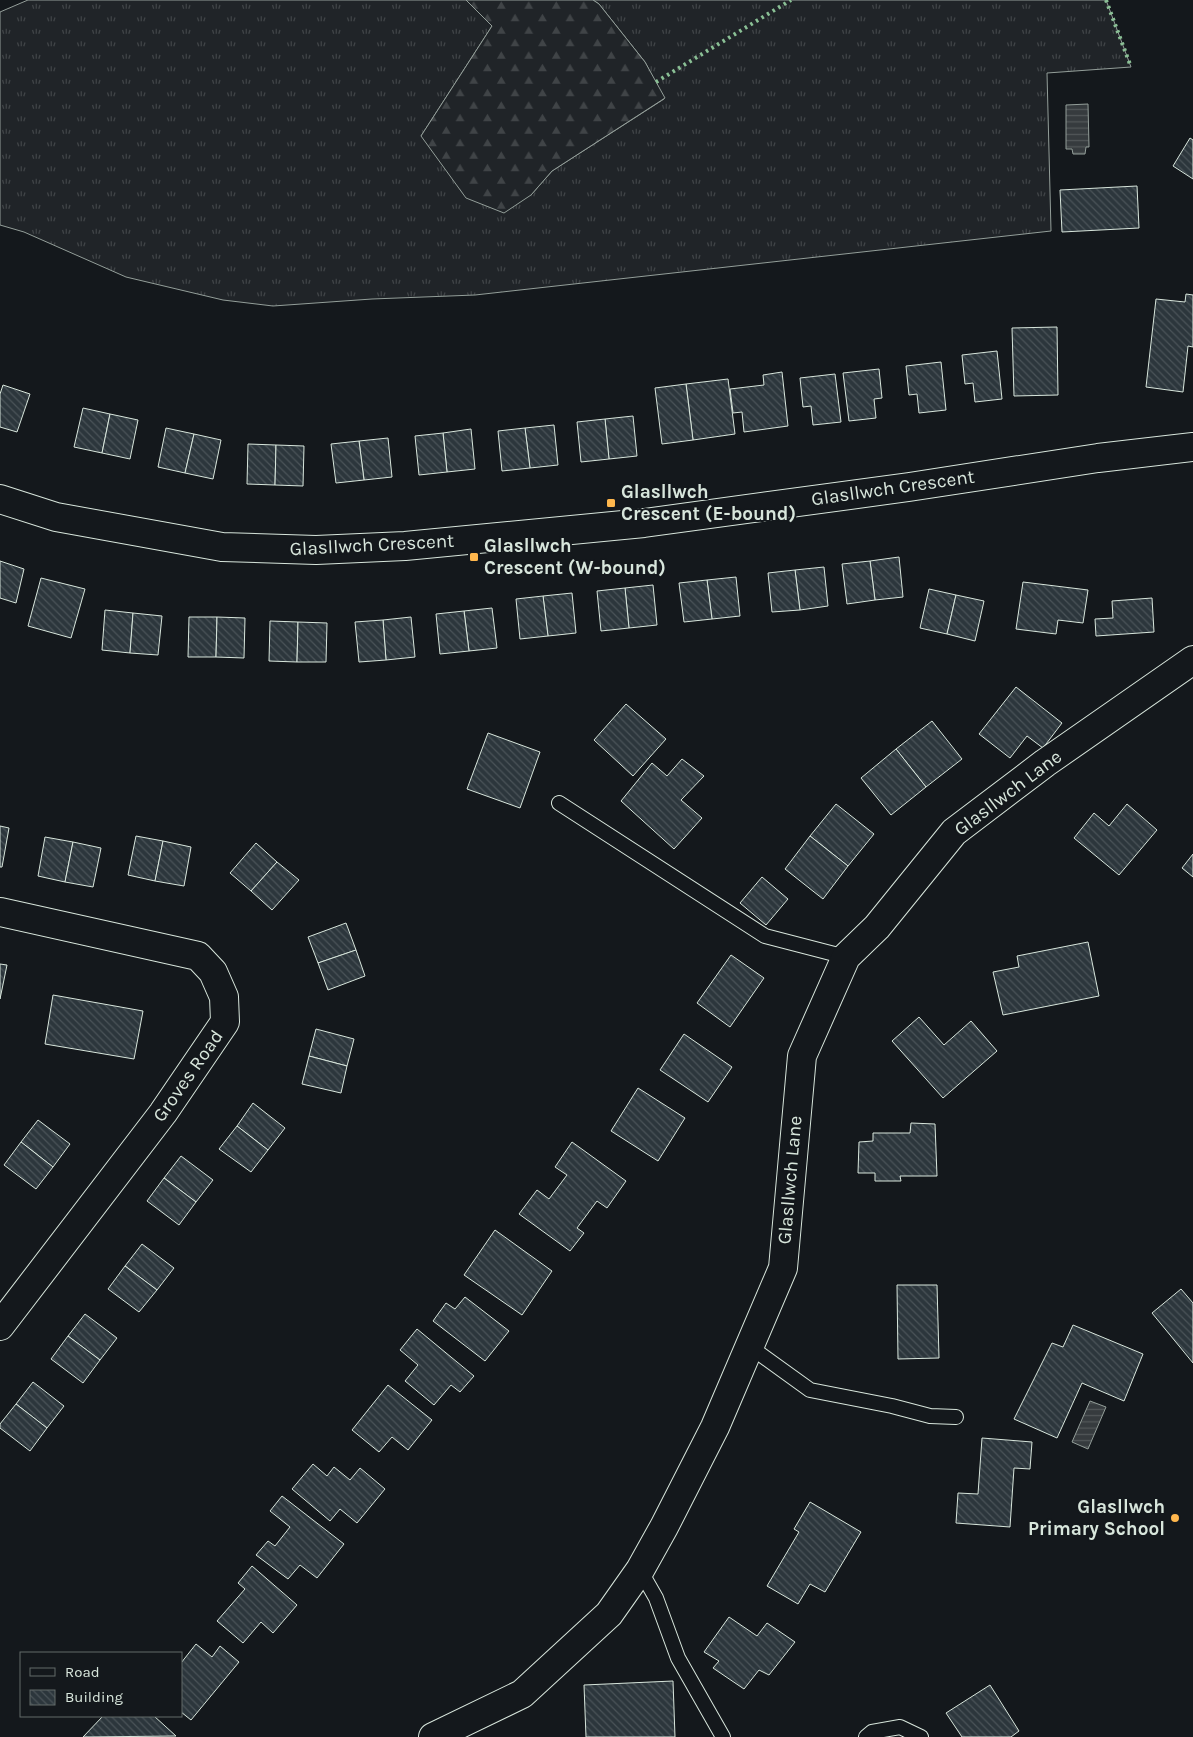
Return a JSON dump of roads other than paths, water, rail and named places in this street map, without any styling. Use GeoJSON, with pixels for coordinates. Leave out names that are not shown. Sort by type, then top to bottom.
{"type":"FeatureCollection","features":[{"type":"Feature","properties":{"kind":"street","name":"Glasllwch Crescent"},"geometry":{"type":"LineString","coordinates":[[0,499],[56,518],[222,547],[316,550],[406,546],[644,522],[909,487],[1098,458],[1193,448]]}},
{"type":"Feature","properties":{"kind":"street","name":"Glasllwch Lane"},"geometry":{"type":"LineString","coordinates":[[432,1737],[522,1694],[608,1614],[640,1570],[715,1427],[782,1268],[802,1056],[846,957],[877,927],[954,832],[1045,763],[1193,660]]}},
{"type":"Feature","properties":{"kind":"street","name":"Groves Road"},"geometry":{"type":"LineString","coordinates":[[0,912],[198,956],[213,972],[224,997],[225,1022],[163,1113],[0,1326]]}},
{"type":"Feature","properties":{"kind":"lane"},"geometry":{"type":"LineString","coordinates":[[559,803],[765,936],[846,957]]}},
{"type":"Feature","properties":{"kind":"lane"},"geometry":{"type":"LineString","coordinates":[[749,1346],[810,1390],[892,1406],[930,1416],[956,1417]]}},
{"type":"Feature","properties":{"kind":"lane"},"geometry":{"type":"LineString","coordinates":[[640,1570],[656,1598],[678,1658],[723,1737]]}},
{"type":"Feature","properties":{"kind":"lane"},"geometry":{"type":"LineString","coordinates":[[866,1737],[872,1732],[900,1727],[920,1737]]}},
{"type":"Feature","properties":{"kind":"place","name":"Glasllwch Crescent (E-bound)"},"geometry":{"type":"Point","coordinates":[611,503]}},
{"type":"Feature","properties":{"kind":"place","name":"Glasllwch Crescent (W-bound)"},"geometry":{"type":"Point","coordinates":[474,557]}},
{"type":"Feature","properties":{"kind":"place","name":"Glasllwch Primary School"},"geometry":{"type":"Point","coordinates":[1175,1518]}}]}
